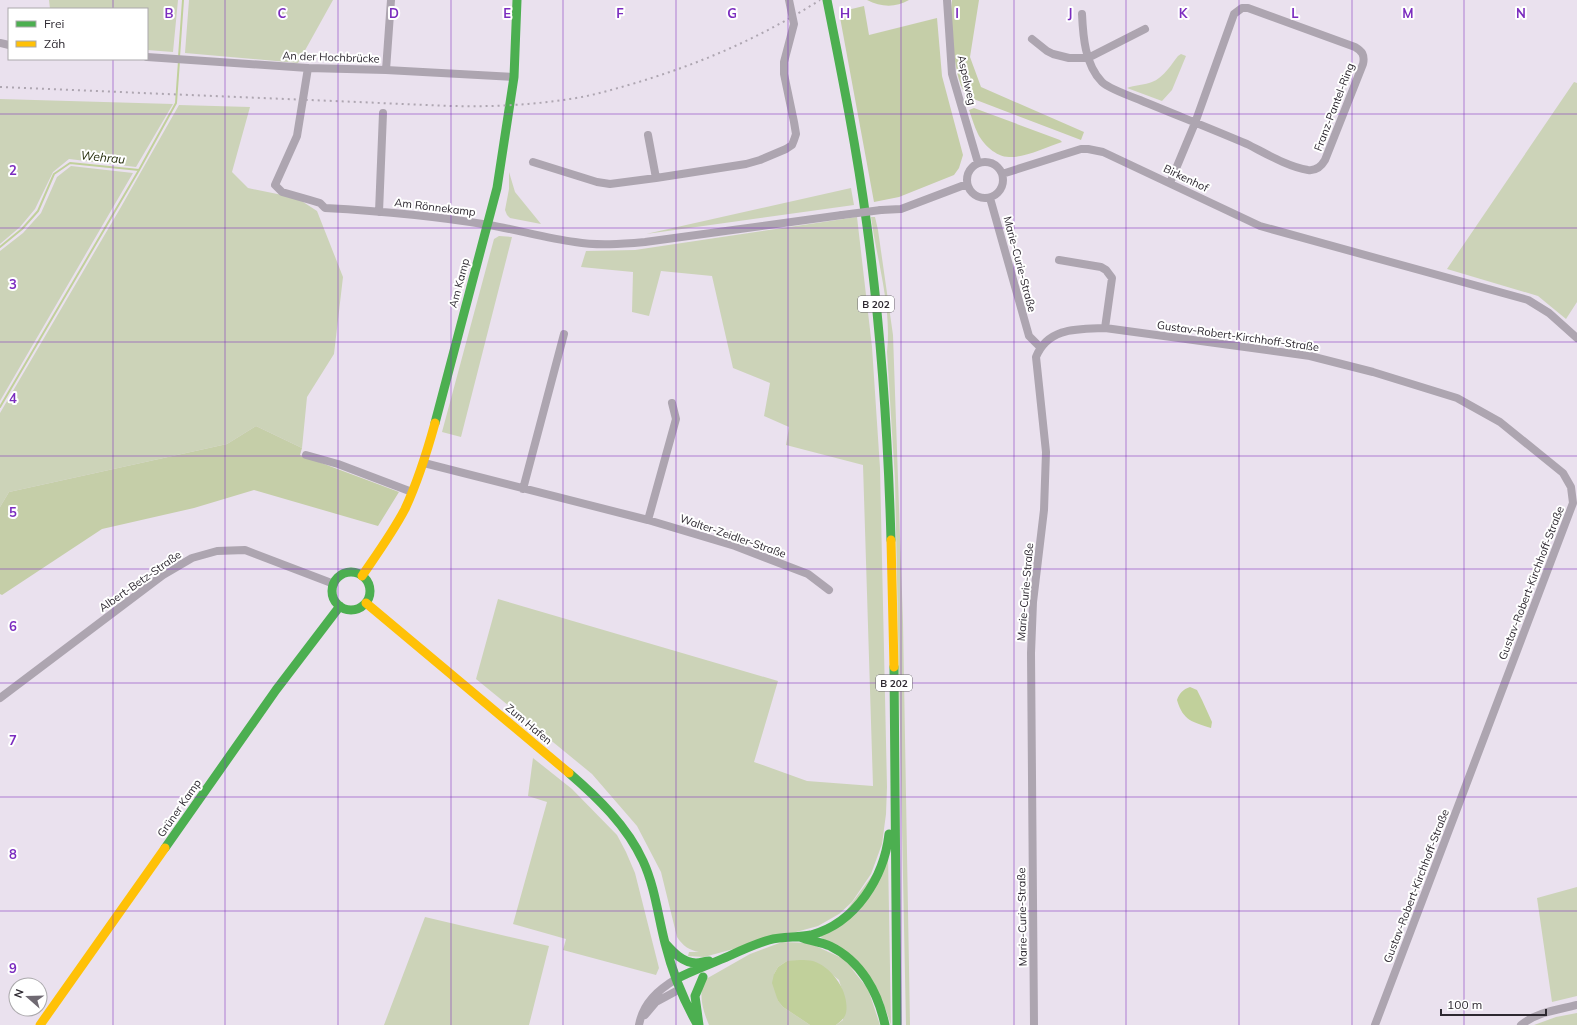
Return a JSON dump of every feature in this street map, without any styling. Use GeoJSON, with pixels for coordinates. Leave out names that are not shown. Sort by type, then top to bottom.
{"type":"FeatureCollection","features":[{"type":"Feature","properties":{"kind":"main road","name":"Am Kamp"},"geometry":{"type":"LineString","coordinates":[[362,576],[398,521],[424,462],[488,225],[499,177],[514,77],[518,0]]}},
{"type":"Feature","properties":{"kind":"main road","name":"B 202"},"geometry":{"type":"LineString","coordinates":[[827,0],[851,124],[866,218],[884,383],[890,496],[893,598],[897,1025]]}},
{"type":"Feature","properties":{"kind":"main road"},"geometry":{"type":"LineString","coordinates":[[356,573],[362,576],[369,586],[369,598],[366,603],[356,609],[349,610],[340,606],[335,601],[333,594],[334,584],[338,577],[343,574],[356,573]]}},
{"type":"Feature","properties":{"kind":"main road","name":"Zum Hafen"},"geometry":{"type":"LineString","coordinates":[[366,603],[585,787],[627,834],[643,861],[652,885],[665,943],[676,979],[686,985]]}},
{"type":"Feature","properties":{"kind":"main road","name":"Grüner Kamp"},"geometry":{"type":"LineString","coordinates":[[40,1025],[276,690],[340,606]]}},
{"type":"Feature","properties":{"kind":"main road"},"geometry":{"type":"LineString","coordinates":[[676,979],[714,961],[770,940],[810,935],[831,928],[848,915],[866,894],[879,872],[891,829],[895,780]]}},
{"type":"Feature","properties":{"kind":"main road"},"geometry":{"type":"LineString","coordinates":[[796,936],[831,947],[851,960],[872,987],[881,1007],[885,1025]]}},
{"type":"Feature","properties":{"kind":"main road"},"geometry":{"type":"LineString","coordinates":[[665,943],[677,955],[690,962],[697,963],[714,961]]}},
{"type":"Feature","properties":{"kind":"main road"},"geometry":{"type":"LineString","coordinates":[[698,1025],[694,1000],[697,987],[703,978],[728,956]]}},
{"type":"Feature","properties":{"kind":"main road"},"geometry":{"type":"LineString","coordinates":[[698,1025],[688,1008],[686,985],[703,978]]}},
{"type":"Feature","properties":{"kind":"street"},"geometry":{"type":"LineString","coordinates":[[386,70],[391,0]]}},
{"type":"Feature","properties":{"kind":"street"},"geometry":{"type":"LineString","coordinates":[[533,162],[597,182],[610,184],[746,164],[774,155],[786,149],[792,145],[796,134],[784,74],[784,62],[794,24],[789,0]]}},
{"type":"Feature","properties":{"kind":"street","name":"Aspelweg"},"geometry":{"type":"LineString","coordinates":[[947,0],[952,74],[978,163]]}},
{"type":"Feature","properties":{"kind":"street","name":"Franz-Pantel-Ring"},"geometry":{"type":"LineString","coordinates":[[1082,14],[1083,33],[1088,58],[1102,83],[1194,123],[1245,144],[1295,166],[1309,170],[1315,170],[1321,166],[1325,160],[1363,64],[1363,54],[1355,46],[1248,8],[1242,8],[1234,14],[1194,123],[1170,183]]}},
{"type":"Feature","properties":{"kind":"street"},"geometry":{"type":"LineString","coordinates":[[1032,39],[1047,51],[1054,54],[1069,58],[1088,58],[1145,29]]}},
{"type":"Feature","properties":{"kind":"street","name":"An der Hochbrücke"},"geometry":{"type":"LineString","coordinates":[[148,57],[308,68],[386,70],[514,77]]}},
{"type":"Feature","properties":{"kind":"street","name":"Am Rönnekamp"},"geometry":{"type":"LineString","coordinates":[[308,68],[297,136],[275,185],[282,192],[320,203],[325,208],[379,212],[488,225],[575,242],[622,244],[881,210],[901,209],[967,184]]}},
{"type":"Feature","properties":{"kind":"street","name":"Am Rönnekamp"},"geometry":{"type":"LineString","coordinates":[[379,212],[383,114]]}},
{"type":"Feature","properties":{"kind":"street"},"geometry":{"type":"LineString","coordinates":[[648,135],[656,178]]}},
{"type":"Feature","properties":{"kind":"street","name":"Birkenhof"},"geometry":{"type":"LineString","coordinates":[[1002,174],[1073,151],[1088,149],[1112,155],[1260,226],[1361,252],[1528,300],[1549,313],[1577,338]]}},
{"type":"Feature","properties":{"kind":"street"},"geometry":{"type":"LineString","coordinates":[[984,162],[994,164],[1002,174],[1002,186],[996,195],[990,198],[979,198],[974,195],[967,184],[968,174],[978,163],[984,162]]}},
{"type":"Feature","properties":{"kind":"street","name":"Marie-Curie-Straße"},"geometry":{"type":"LineString","coordinates":[[990,198],[1028,336],[1040,347],[1036,357],[1046,459],[1044,510],[1033,602],[1031,653],[1034,1025]]}},
{"type":"Feature","properties":{"kind":"street"},"geometry":{"type":"LineString","coordinates":[[1059,260],[1101,267],[1106,270],[1112,278],[1105,328]]}},
{"type":"Feature","properties":{"kind":"street","name":"Gustav-Robert-Kirchhoff-Straße"},"geometry":{"type":"LineString","coordinates":[[1040,347],[1054,335],[1074,329],[1105,328],[1310,356],[1373,372],[1457,398],[1500,422],[1563,473],[1571,487],[1573,503],[1375,1025]]}},
{"type":"Feature","properties":{"kind":"street"},"geometry":{"type":"LineString","coordinates":[[523,489],[564,334]]}},
{"type":"Feature","properties":{"kind":"street"},"geometry":{"type":"LineString","coordinates":[[648,520],[676,419],[672,403]]}},
{"type":"Feature","properties":{"kind":"street"},"geometry":{"type":"LineString","coordinates":[[306,454],[338,464],[412,492]]}},
{"type":"Feature","properties":{"kind":"street","name":"Walter-Zeidler-Straße"},"geometry":{"type":"LineString","coordinates":[[424,462],[523,489],[648,520],[735,546],[808,574],[829,590]]}},
{"type":"Feature","properties":{"kind":"street","name":"Albert-Betz-Straße"},"geometry":{"type":"LineString","coordinates":[[0,698],[163,575],[192,558],[217,551],[244,550],[334,584]]}},
{"type":"Feature","properties":{"kind":"street"},"geometry":{"type":"LineString","coordinates":[[640,1025],[643,1011],[652,997],[660,989],[676,979]]}},
{"type":"Feature","properties":{"kind":"street"},"geometry":{"type":"LineString","coordinates":[[640,1025],[648,1011],[656,1002],[686,985]]}},
{"type":"Feature","properties":{"kind":"street"},"geometry":{"type":"LineString","coordinates":[[1521,1025],[1530,1018],[1540,1014],[1577,1005]]}},
{"type":"Feature","properties":{"kind":"shaded area"},"geometry":{"type":"Polygon","coordinates":[[[49,0],[178,0],[173,52],[148,50],[148,8],[50,8],[49,0]]]}},
{"type":"Feature","properties":{"kind":"shaded area"},"geometry":{"type":"Polygon","coordinates":[[[189,0],[333,0],[298,63],[185,53],[189,0]]]}},
{"type":"Feature","properties":{"kind":"shaded area"},"geometry":{"type":"Polygon","coordinates":[[[867,0],[909,0],[904,3],[888,6],[867,0]]]}},
{"type":"Feature","properties":{"kind":"shaded area"},"geometry":{"type":"Polygon","coordinates":[[[952,0],[979,0],[970,57],[981,87],[1084,132],[1081,140],[971,98],[964,91],[957,73],[953,47],[951,20],[952,0]]]}},
{"type":"Feature","properties":{"kind":"shaded area"},"geometry":{"type":"Polygon","coordinates":[[[864,6],[869,35],[937,18],[942,76],[963,155],[959,168],[954,175],[899,197],[874,202],[839,12],[864,6]]]}},
{"type":"Feature","properties":{"kind":"shaded area"},"geometry":{"type":"Polygon","coordinates":[[[1181,54],[1186,56],[1172,90],[1162,101],[1127,88],[1149,83],[1158,79],[1181,54]]]}},
{"type":"Feature","properties":{"kind":"shaded area"},"geometry":{"type":"Polygon","coordinates":[[[1574,82],[1577,83],[1577,302],[1566,319],[1538,296],[1447,269],[1574,82]]]}},
{"type":"Feature","properties":{"kind":"shaded area"},"geometry":{"type":"Polygon","coordinates":[[[0,99],[173,104],[136,167],[69,159],[53,172],[35,209],[20,227],[0,244],[0,99]]]}},
{"type":"Feature","properties":{"kind":"shaded area"},"geometry":{"type":"Polygon","coordinates":[[[179,105],[250,107],[232,172],[248,188],[297,198],[317,211],[343,277],[334,354],[307,397],[302,448],[256,426],[227,444],[9,492],[0,507],[0,413],[179,105]]]}},
{"type":"Feature","properties":{"kind":"shaded area"},"geometry":{"type":"Polygon","coordinates":[[[974,108],[1062,142],[1022,156],[1009,157],[999,155],[983,142],[978,134],[969,110],[974,108]]]}},
{"type":"Feature","properties":{"kind":"shaded area"},"geometry":{"type":"Polygon","coordinates":[[[71,166],[133,173],[0,401],[0,251],[23,233],[41,213],[57,177],[71,166]]]}},
{"type":"Feature","properties":{"kind":"shaded area"},"geometry":{"type":"Polygon","coordinates":[[[509,172],[515,192],[541,224],[510,218],[507,215],[505,210],[509,189],[509,172]]]}},
{"type":"Feature","properties":{"kind":"shaded area"},"geometry":{"type":"Polygon","coordinates":[[[851,188],[854,205],[646,234],[851,188]]]}},
{"type":"Feature","properties":{"kind":"shaded area"},"geometry":{"type":"Polygon","coordinates":[[[857,217],[872,347],[880,468],[887,787],[886,814],[882,844],[871,874],[852,902],[839,914],[818,926],[704,957],[688,956],[689,952],[699,952],[686,947],[677,937],[661,872],[637,826],[592,774],[476,679],[498,599],[778,681],[754,762],[807,781],[873,786],[863,465],[786,445],[789,427],[764,416],[770,383],[733,368],[712,276],[661,271],[649,316],[632,312],[633,272],[581,267],[586,251],[635,250],[857,217]]]}},
{"type":"Feature","properties":{"kind":"shaded area"},"geometry":{"type":"Polygon","coordinates":[[[871,217],[875,217],[878,230],[893,335],[903,622],[910,1025],[906,1025],[895,480],[887,352],[888,335],[886,301],[871,217]]]}},
{"type":"Feature","properties":{"kind":"shaded area"},"geometry":{"type":"Polygon","coordinates":[[[499,236],[512,237],[461,437],[442,432],[494,239],[499,236]]]}},
{"type":"Feature","properties":{"kind":"shaded area"},"geometry":{"type":"Polygon","coordinates":[[[256,426],[302,448],[300,455],[399,492],[378,526],[254,490],[194,508],[102,529],[2,595],[0,594],[0,507],[9,492],[227,444],[256,426]]]}},
{"type":"Feature","properties":{"kind":"shaded area"},"geometry":{"type":"Polygon","coordinates":[[[1190,687],[1197,690],[1212,722],[1211,728],[1190,720],[1179,707],[1177,700],[1179,696],[1183,690],[1190,687]]]}},
{"type":"Feature","properties":{"kind":"shaded area"},"geometry":{"type":"Polygon","coordinates":[[[533,758],[572,789],[617,835],[635,873],[659,968],[656,975],[563,950],[566,939],[513,924],[547,802],[528,796],[533,758]]]}},
{"type":"Feature","properties":{"kind":"shaded area"},"geometry":{"type":"Polygon","coordinates":[[[888,854],[891,1025],[882,999],[819,935],[832,930],[888,854]]]}},
{"type":"Feature","properties":{"kind":"shaded area"},"geometry":{"type":"Polygon","coordinates":[[[1577,887],[1577,996],[1552,1002],[1537,898],[1577,887]]]}},
{"type":"Feature","properties":{"kind":"shaded area"},"geometry":{"type":"Polygon","coordinates":[[[425,917],[549,946],[529,1025],[384,1025],[425,917]]]}},
{"type":"Feature","properties":{"kind":"shaded area"},"geometry":{"type":"Polygon","coordinates":[[[782,942],[809,943],[844,959],[868,989],[880,1025],[836,1025],[843,1020],[842,990],[839,980],[820,965],[787,961],[778,967],[774,974],[778,1001],[783,1007],[810,1025],[709,1025],[703,1008],[701,996],[703,984],[706,979],[750,954],[782,942]]]}},
{"type":"Feature","properties":{"kind":"shaded area"},"geometry":{"type":"Polygon","coordinates":[[[800,960],[820,964],[838,981],[847,1005],[845,1015],[836,1025],[810,1025],[783,1007],[778,1001],[772,983],[774,974],[778,967],[787,961],[800,960]]]}},
{"type":"Feature","properties":{"kind":"shaded area"},"geometry":{"type":"Polygon","coordinates":[[[1577,1013],[1577,1025],[1534,1025],[1556,1017],[1577,1013]]]}},
{"type":"Feature","properties":{"kind":"waterway","name":"Wehrau"},"geometry":{"type":"LineString","coordinates":[[179,57],[183,0]]}},
{"type":"Feature","properties":{"kind":"waterway","name":"Wehrau"},"geometry":{"type":"LineString","coordinates":[[0,247],[22,229],[38,211],[54,174],[70,163],[139,170],[176,103],[179,61]]}},
{"type":"Feature","properties":{"kind":"waterway"},"geometry":{"type":"LineString","coordinates":[[0,407],[139,170]]}},
{"type":"Feature","properties":{"kind":"railway"},"geometry":{"type":"LineString","coordinates":[[0,87],[452,106],[496,106],[541,103],[601,93],[682,68],[752,38],[820,0]]}},
{"type":"Feature","properties":{"kind":"traffic: fast"},"geometry":{"type":"LineString","coordinates":[[435,423],[497,188],[514,77],[517,0]]}},
{"type":"Feature","properties":{"kind":"traffic: fast"},"geometry":{"type":"LineString","coordinates":[[827,0],[854,141],[872,265],[883,383],[891,540]]}},
{"type":"Feature","properties":{"kind":"traffic: fast"},"geometry":{"type":"LineString","coordinates":[[351,572],[361,575],[367,581],[370,591],[367,601],[361,607],[351,610],[341,607],[335,601],[332,591],[335,581],[341,575],[351,572]]}},
{"type":"Feature","properties":{"kind":"traffic: fast"},"geometry":{"type":"LineString","coordinates":[[165,848],[276,690],[340,606]]}},
{"type":"Feature","properties":{"kind":"traffic: fast"},"geometry":{"type":"LineString","coordinates":[[894,667],[897,1025]]}},
{"type":"Feature","properties":{"kind":"traffic: fast"},"geometry":{"type":"LineString","coordinates":[[569,773],[591,792],[611,813],[629,836],[643,861],[653,891],[671,964],[678,984],[696,1022]]}},
{"type":"Feature","properties":{"kind":"traffic: fast"},"geometry":{"type":"LineString","coordinates":[[676,979],[759,943],[785,937],[811,935],[827,929],[841,920],[854,909],[874,882],[881,866],[889,834]]}},
{"type":"Feature","properties":{"kind":"traffic: fast"},"geometry":{"type":"LineString","coordinates":[[800,937],[830,946],[851,960],[873,989],[885,1025]]}},
{"type":"Feature","properties":{"kind":"traffic: fast"},"geometry":{"type":"LineString","coordinates":[[665,943],[675,953],[691,963],[709,961]]}},
{"type":"Feature","properties":{"kind":"traffic: fast"},"geometry":{"type":"LineString","coordinates":[[699,1025],[695,996],[703,977]]}},
{"type":"Feature","properties":{"kind":"traffic: slow"},"geometry":{"type":"LineString","coordinates":[[362,576],[390,535],[405,509],[422,466],[435,423]]}},
{"type":"Feature","properties":{"kind":"traffic: slow"},"geometry":{"type":"LineString","coordinates":[[891,540],[894,667]]}},
{"type":"Feature","properties":{"kind":"traffic: slow"},"geometry":{"type":"LineString","coordinates":[[366,603],[569,773]]}},
{"type":"Feature","properties":{"kind":"traffic: slow"},"geometry":{"type":"LineString","coordinates":[[40,1025],[165,848]]}}]}
